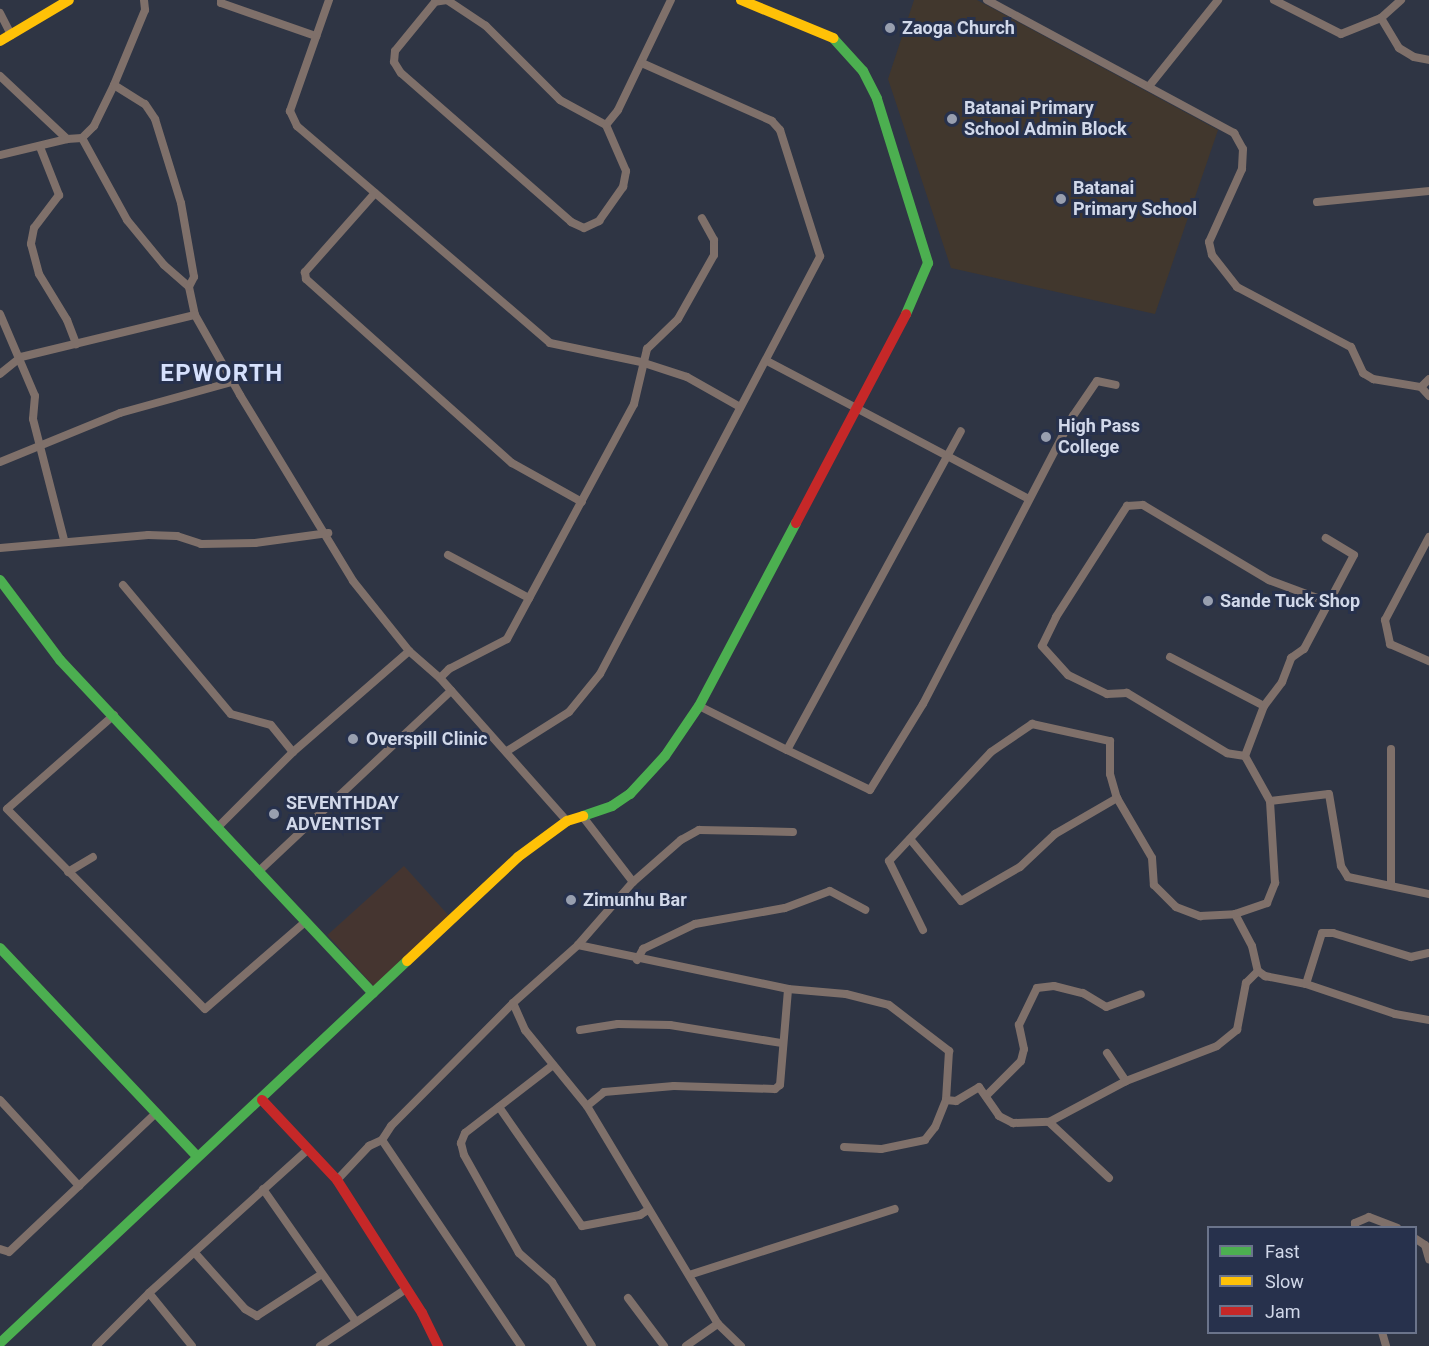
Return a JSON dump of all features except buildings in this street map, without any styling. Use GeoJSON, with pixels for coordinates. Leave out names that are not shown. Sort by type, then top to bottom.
{"type":"FeatureCollection","features":[{"type":"Feature","properties":{"kind":"street"},"geometry":{"type":"LineString","coordinates":[[0,41],[69,0]]}},
{"type":"Feature","properties":{"kind":"street"},"geometry":{"type":"LineString","coordinates":[[0,155],[67,139],[82,138],[94,126],[114,85],[145,10],[144,0]]}},
{"type":"Feature","properties":{"kind":"street"},"geometry":{"type":"LineString","coordinates":[[221,0],[221,3],[316,36]]}},
{"type":"Feature","properties":{"kind":"street"},"geometry":{"type":"LineString","coordinates":[[329,0],[290,111],[297,126],[550,343],[641,362],[687,377],[740,407]]}},
{"type":"Feature","properties":{"kind":"street"},"geometry":{"type":"LineString","coordinates":[[447,0],[486,26],[560,100],[606,125],[626,171],[623,187],[599,221],[584,228],[571,222],[400,73],[394,62],[395,51],[435,2],[447,0]]}},
{"type":"Feature","properties":{"kind":"street"},"geometry":{"type":"LineString","coordinates":[[606,125],[618,110],[671,0]]}},
{"type":"Feature","properties":{"kind":"street"},"geometry":{"type":"LineString","coordinates":[[0,1343],[197,1156],[262,1100],[510,864],[567,822],[612,806],[630,794],[665,756],[699,706],[925,277],[927,257],[877,99],[863,71],[843,45],[830,36],[755,3],[741,0]]}},
{"type":"Feature","properties":{"kind":"street"},"geometry":{"type":"LineString","coordinates":[[987,0],[1150,85],[1234,133],[1243,149],[1242,169],[1209,242],[1212,255],[1237,287],[1351,347],[1363,373],[1373,379],[1421,387],[1429,396]]}},
{"type":"Feature","properties":{"kind":"street"},"geometry":{"type":"LineString","coordinates":[[1150,85],[1218,0]]}},
{"type":"Feature","properties":{"kind":"street"},"geometry":{"type":"LineString","coordinates":[[1274,0],[1341,34],[1381,18],[1401,0]]}},
{"type":"Feature","properties":{"kind":"street"},"geometry":{"type":"LineString","coordinates":[[0,13],[11,35]]}},
{"type":"Feature","properties":{"kind":"street"},"geometry":{"type":"LineString","coordinates":[[1381,18],[1399,48],[1414,57],[1429,60]]}},
{"type":"Feature","properties":{"kind":"street"},"geometry":{"type":"LineString","coordinates":[[507,751],[569,712],[600,674],[740,407],[768,361],[820,256],[780,130],[772,122],[642,63]]}},
{"type":"Feature","properties":{"kind":"street"},"geometry":{"type":"LineString","coordinates":[[0,76],[67,139]]}},
{"type":"Feature","properties":{"kind":"street"},"geometry":{"type":"LineString","coordinates":[[114,85],[145,104],[155,119],[181,203],[194,277],[189,287]]}},
{"type":"Feature","properties":{"kind":"street"},"geometry":{"type":"LineString","coordinates":[[82,138],[127,220],[164,265],[189,287],[195,315],[232,382],[328,533],[353,581],[409,651],[440,678],[507,751],[567,822]]}},
{"type":"Feature","properties":{"kind":"street"},"geometry":{"type":"LineString","coordinates":[[40,147],[59,195],[34,228],[31,244],[39,274],[67,320],[76,344]]}},
{"type":"Feature","properties":{"kind":"street"},"geometry":{"type":"LineString","coordinates":[[1317,202],[1429,191]]}},
{"type":"Feature","properties":{"kind":"street"},"geometry":{"type":"LineString","coordinates":[[375,193],[305,272],[306,279],[512,463],[582,502]]}},
{"type":"Feature","properties":{"kind":"street"},"geometry":{"type":"LineString","coordinates":[[440,678],[449,669],[507,639],[634,404],[641,362],[647,350],[678,319],[714,255],[714,240],[702,218]]}},
{"type":"Feature","properties":{"kind":"street"},"geometry":{"type":"LineString","coordinates":[[0,314],[21,357],[35,396],[33,419],[64,540]]}},
{"type":"Feature","properties":{"kind":"street"},"geometry":{"type":"LineString","coordinates":[[0,374],[21,357],[195,315]]}},
{"type":"Feature","properties":{"kind":"street"},"geometry":{"type":"LineString","coordinates":[[768,361],[858,407],[947,458],[1029,499]]}},
{"type":"Feature","properties":{"kind":"street"},"geometry":{"type":"LineString","coordinates":[[1421,387],[1429,379]]}},
{"type":"Feature","properties":{"kind":"street"},"geometry":{"type":"LineString","coordinates":[[699,706],[870,790],[923,704],[1072,416],[1097,381],[1116,385]]}},
{"type":"Feature","properties":{"kind":"street"},"geometry":{"type":"LineString","coordinates":[[0,462],[39,444],[120,413],[232,382]]}},
{"type":"Feature","properties":{"kind":"street"},"geometry":{"type":"LineString","coordinates":[[787,750],[961,431]]}},
{"type":"Feature","properties":{"kind":"street"},"geometry":{"type":"LineString","coordinates":[[1245,756],[1227,753],[1127,693],[1107,694],[1068,675],[1042,646],[1056,617],[1127,506],[1143,505],[1269,580],[1328,603]]}},
{"type":"Feature","properties":{"kind":"street"},"geometry":{"type":"LineString","coordinates":[[0,548],[64,540],[148,535],[177,536],[201,544],[245,544],[328,533]]}},
{"type":"Feature","properties":{"kind":"street"},"geometry":{"type":"LineString","coordinates":[[1428,659],[1390,645],[1385,620],[1429,537]]}},
{"type":"Feature","properties":{"kind":"street"},"geometry":{"type":"LineString","coordinates":[[923,930],[889,861],[991,752],[1032,724],[1110,741],[1110,774],[1117,798],[1152,858],[1154,885],[1176,907],[1200,915],[1235,914],[1267,903],[1275,884],[1270,801],[1245,756],[1264,706],[1282,682],[1290,658],[1304,648],[1354,555],[1326,538]]}},
{"type":"Feature","properties":{"kind":"street"},"geometry":{"type":"LineString","coordinates":[[448,555],[529,598]]}},
{"type":"Feature","properties":{"kind":"street"},"geometry":{"type":"LineString","coordinates":[[0,580],[60,660],[373,993]]}},
{"type":"Feature","properties":{"kind":"street"},"geometry":{"type":"LineString","coordinates":[[123,585],[231,714],[271,725],[293,752]]}},
{"type":"Feature","properties":{"kind":"street"},"geometry":{"type":"LineString","coordinates":[[217,828],[293,752],[409,651]]}},
{"type":"Feature","properties":{"kind":"street"},"geometry":{"type":"LineString","coordinates":[[1170,657],[1264,706]]}},
{"type":"Feature","properties":{"kind":"street"},"geometry":{"type":"LineString","coordinates":[[258,872],[451,691]]}},
{"type":"Feature","properties":{"kind":"street"},"geometry":{"type":"LineString","coordinates":[[114,715],[6,809],[205,1009],[305,922]]}},
{"type":"Feature","properties":{"kind":"street"},"geometry":{"type":"LineString","coordinates":[[1391,749],[1391,884]]}},
{"type":"Feature","properties":{"kind":"street"},"geometry":{"type":"LineString","coordinates":[[1270,801],[1329,794],[1341,866],[1348,876],[1429,894]]}},
{"type":"Feature","properties":{"kind":"street"},"geometry":{"type":"LineString","coordinates":[[910,839],[961,901],[1020,867],[1055,834],[1117,798]]}},
{"type":"Feature","properties":{"kind":"street"},"geometry":{"type":"LineString","coordinates":[[583,817],[633,882]]}},
{"type":"Feature","properties":{"kind":"street"},"geometry":{"type":"LineString","coordinates":[[337,1180],[369,1146],[382,1140],[398,1118],[513,1003],[578,945],[633,882],[681,840],[699,830],[793,832]]}},
{"type":"Feature","properties":{"kind":"street"},"geometry":{"type":"LineString","coordinates":[[69,872],[93,857]]}},
{"type":"Feature","properties":{"kind":"street"},"geometry":{"type":"LineString","coordinates":[[637,960],[643,949],[695,924],[785,908],[830,891],[865,910]]}},
{"type":"Feature","properties":{"kind":"street"},"geometry":{"type":"LineString","coordinates":[[1235,914],[1252,946],[1258,971]]}},
{"type":"Feature","properties":{"kind":"street"},"geometry":{"type":"LineString","coordinates":[[1306,984],[1322,933],[1333,933],[1411,957],[1429,953]]}},
{"type":"Feature","properties":{"kind":"street"},"geometry":{"type":"LineString","coordinates":[[578,945],[637,960],[788,989],[846,994],[889,1005],[949,1051],[946,1100],[935,1127],[925,1140],[881,1149],[844,1147]]}},
{"type":"Feature","properties":{"kind":"street"},"geometry":{"type":"LineString","coordinates":[[1,952],[197,1156]]}},
{"type":"Feature","properties":{"kind":"street"},"geometry":{"type":"LineString","coordinates":[[1258,971],[1276,979],[1306,984],[1395,1014],[1429,1020]]}},
{"type":"Feature","properties":{"kind":"street"},"geometry":{"type":"LineString","coordinates":[[946,1100],[956,1101],[979,1087],[999,1116],[1013,1123],[1049,1122],[1126,1081],[1217,1046],[1237,1030],[1246,983],[1258,971]]}},
{"type":"Feature","properties":{"kind":"street"},"geometry":{"type":"LineString","coordinates":[[986,1096],[1021,1061],[1024,1049],[1019,1025],[1036,988],[1054,986],[1083,993],[1106,1007],[1141,994]]}},
{"type":"Feature","properties":{"kind":"street"},"geometry":{"type":"LineString","coordinates":[[586,1106],[604,1092],[674,1086],[775,1089],[780,1085],[781,1043],[788,989]]}},
{"type":"Feature","properties":{"kind":"street"},"geometry":{"type":"LineString","coordinates":[[513,1003],[525,1030],[586,1106],[718,1324],[741,1346]]}},
{"type":"Feature","properties":{"kind":"street"},"geometry":{"type":"LineString","coordinates":[[580,1030],[618,1024],[670,1025],[781,1043]]}},
{"type":"Feature","properties":{"kind":"street"},"geometry":{"type":"LineString","coordinates":[[1107,1053],[1126,1081]]}},
{"type":"Feature","properties":{"kind":"street"},"geometry":{"type":"LineString","coordinates":[[553,1065],[465,1133],[461,1143],[464,1155],[519,1253],[552,1282],[592,1346]]}},
{"type":"Feature","properties":{"kind":"street"},"geometry":{"type":"LineString","coordinates":[[0,1100],[79,1186]]}},
{"type":"Feature","properties":{"kind":"street"},"geometry":{"type":"LineString","coordinates":[[262,1100],[337,1180],[406,1288],[438,1346]]}},
{"type":"Feature","properties":{"kind":"street"},"geometry":{"type":"LineString","coordinates":[[499,1107],[582,1226],[640,1215],[648,1210]]}},
{"type":"Feature","properties":{"kind":"street"},"geometry":{"type":"LineString","coordinates":[[0,1249],[9,1252],[155,1114]]}},
{"type":"Feature","properties":{"kind":"street"},"geometry":{"type":"LineString","coordinates":[[1049,1122],[1109,1178]]}},
{"type":"Feature","properties":{"kind":"street"},"geometry":{"type":"LineString","coordinates":[[382,1140],[521,1346]]}},
{"type":"Feature","properties":{"kind":"street"},"geometry":{"type":"LineString","coordinates":[[101,1345],[148,1293],[307,1150]]}},
{"type":"Feature","properties":{"kind":"street"},"geometry":{"type":"LineString","coordinates":[[263,1189],[356,1322]]}},
{"type":"Feature","properties":{"kind":"street"},"geometry":{"type":"LineString","coordinates":[[689,1275],[895,1209]]}},
{"type":"Feature","properties":{"kind":"street"},"geometry":{"type":"LineString","coordinates":[[1355,1226],[1354,1223],[1369,1217],[1394,1226]]}},
{"type":"Feature","properties":{"kind":"street"},"geometry":{"type":"LineString","coordinates":[[1417,1240],[1425,1245],[1429,1259]]}},
{"type":"Feature","properties":{"kind":"street"},"geometry":{"type":"LineString","coordinates":[[195,1253],[245,1309],[257,1316],[322,1274]]}},
{"type":"Feature","properties":{"kind":"street"},"geometry":{"type":"LineString","coordinates":[[320,1346],[406,1288]]}},
{"type":"Feature","properties":{"kind":"street"},"geometry":{"type":"LineString","coordinates":[[148,1293],[192,1346]]}},
{"type":"Feature","properties":{"kind":"street"},"geometry":{"type":"LineString","coordinates":[[628,1298],[664,1346]]}},
{"type":"Feature","properties":{"kind":"street"},"geometry":{"type":"LineString","coordinates":[[686,1346],[718,1324]]}},
{"type":"Feature","properties":{"kind":"shaded area","name":"Batanai Primary School"},"geometry":{"type":"Polygon","coordinates":[[[914,0],[977,0],[1218,130],[1155,314],[951,268],[888,79],[914,0]]]}},
{"type":"Feature","properties":{"kind":"shaded area"},"geometry":{"type":"Polygon","coordinates":[[[404,866],[451,918],[374,987],[327,935],[404,866]]]}},
{"type":"Feature","properties":{"kind":"traffic: fast"},"geometry":{"type":"LineString","coordinates":[[833,38],[863,71],[877,99],[928,263],[906,314]]}},
{"type":"Feature","properties":{"kind":"traffic: fast"},"geometry":{"type":"LineString","coordinates":[[583,816],[612,806],[630,794],[665,756],[699,706],[796,523]]}},
{"type":"Feature","properties":{"kind":"traffic: fast"},"geometry":{"type":"LineString","coordinates":[[0,580],[60,660],[373,993]]}},
{"type":"Feature","properties":{"kind":"traffic: fast"},"geometry":{"type":"LineString","coordinates":[[0,948],[197,1156]]}},
{"type":"Feature","properties":{"kind":"traffic: fast"},"geometry":{"type":"LineString","coordinates":[[0,1343],[407,961]]}},
{"type":"Feature","properties":{"kind":"traffic: slow"},"geometry":{"type":"LineString","coordinates":[[0,41],[69,0]]}},
{"type":"Feature","properties":{"kind":"traffic: slow"},"geometry":{"type":"LineString","coordinates":[[741,0],[833,38]]}},
{"type":"Feature","properties":{"kind":"traffic: slow"},"geometry":{"type":"LineString","coordinates":[[407,961],[518,857],[567,821],[583,816]]}},
{"type":"Feature","properties":{"kind":"traffic: jam"},"geometry":{"type":"LineString","coordinates":[[796,523],[906,314]]}},
{"type":"Feature","properties":{"kind":"traffic: jam"},"geometry":{"type":"LineString","coordinates":[[262,1100],[337,1180],[422,1313],[438,1346]]}},
{"type":"Feature","properties":{"kind":"place","name":"Zaoga Church"},"geometry":{"type":"Point","coordinates":[890,28]}},
{"type":"Feature","properties":{"kind":"place","name":"Batanai Primary School Admin Block"},"geometry":{"type":"Point","coordinates":[952,119]}},
{"type":"Feature","properties":{"kind":"place","name":"Batanai Primary School"},"geometry":{"type":"Point","coordinates":[1061,199]}},
{"type":"Feature","properties":{"kind":"place","name":"High Pass College"},"geometry":{"type":"Point","coordinates":[1046,437]}},
{"type":"Feature","properties":{"kind":"place","name":"Sande Tuck Shop"},"geometry":{"type":"Point","coordinates":[1208,601]}},
{"type":"Feature","properties":{"kind":"place","name":"Overspill Clinic"},"geometry":{"type":"Point","coordinates":[353,739]}},
{"type":"Feature","properties":{"kind":"place","name":"SEVENTHDAY ADVENTIST"},"geometry":{"type":"Point","coordinates":[274,814]}},
{"type":"Feature","properties":{"kind":"place","name":"Zimunhu Bar"},"geometry":{"type":"Point","coordinates":[571,900]}},
{"type":"Feature","properties":{"kind":"district","name":"EPWORTH"},"geometry":{"type":"Point","coordinates":[222,374]}}]}
